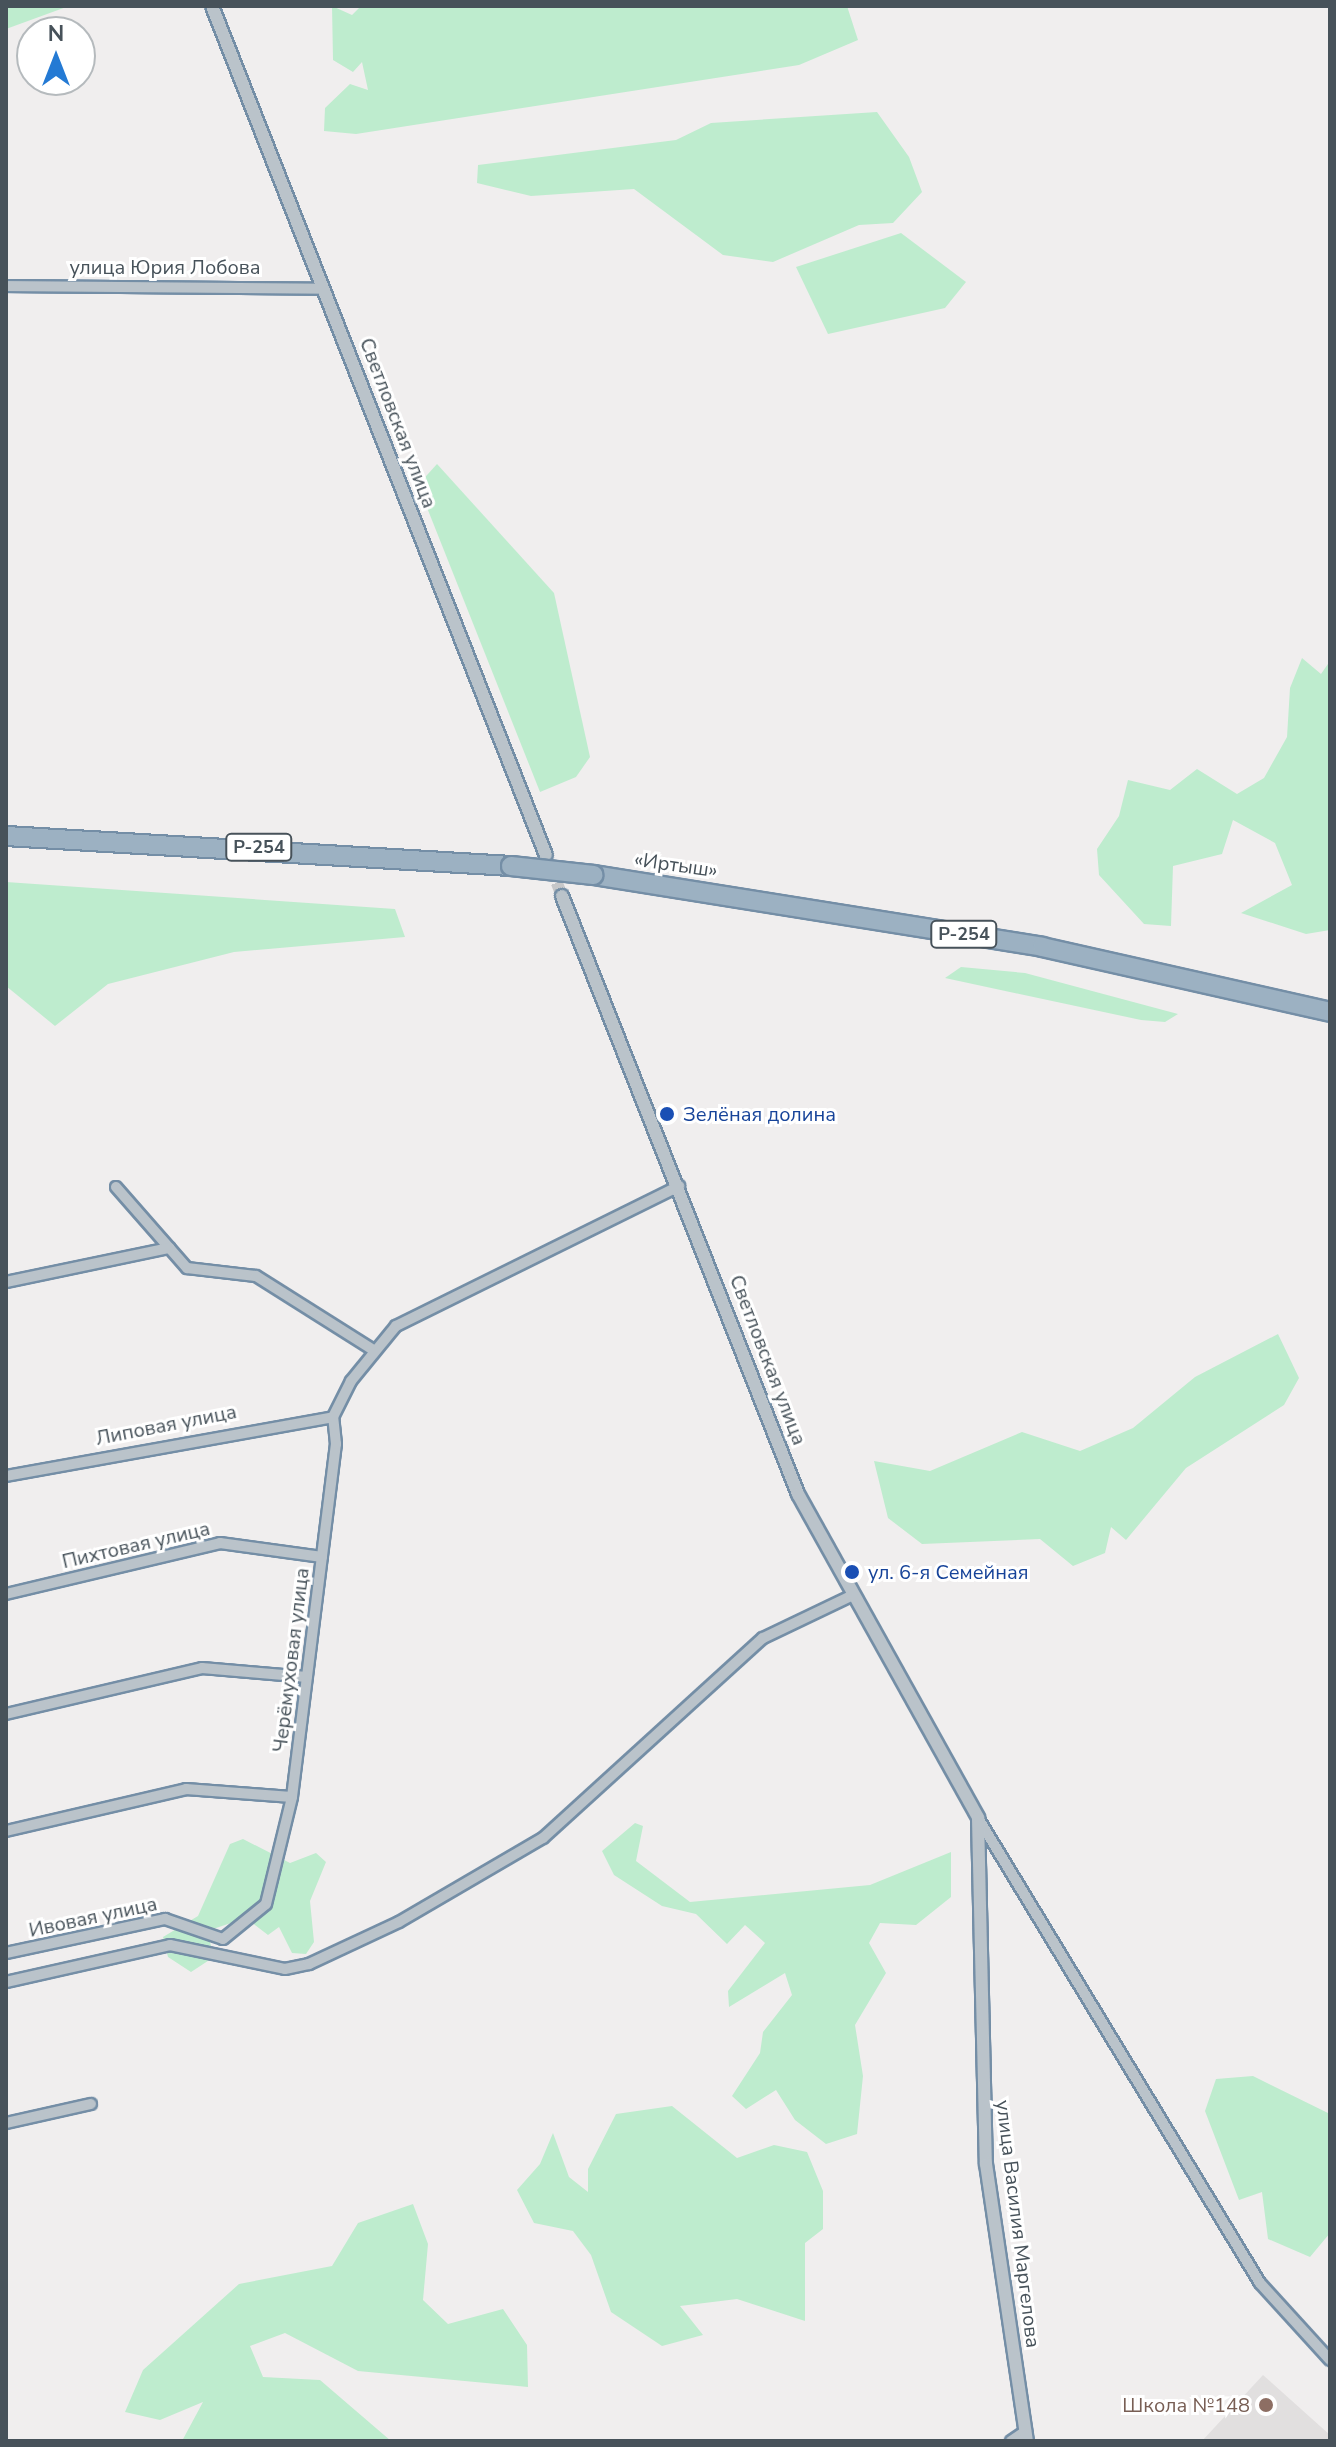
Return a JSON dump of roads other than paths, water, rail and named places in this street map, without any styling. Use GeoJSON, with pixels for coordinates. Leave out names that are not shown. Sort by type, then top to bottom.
{"type":"FeatureCollection","features":[{"type":"Feature","properties":{"kind":"highway","name":"«Иртыш»"},"geometry":{"type":"LineString","coordinates":[[6,836],[511,866],[594,875],[1042,947],[1330,1012]]}},
{"type":"Feature","properties":{"kind":"street","name":"Светловская улица"},"geometry":{"type":"LineString","coordinates":[[212,6],[546,855]]}},
{"type":"Feature","properties":{"kind":"street","name":"улица Юрия Лобова"},"geometry":{"type":"LineString","coordinates":[[6,286],[323,289]]}},
{"type":"Feature","properties":{"kind":"street","name":"Светловская улица"},"geometry":{"type":"LineString","coordinates":[[562,896],[798,1494],[978,1818]]}},
{"type":"Feature","properties":{"kind":"street"},"geometry":{"type":"LineString","coordinates":[[333,1417],[372,1349],[396,1326],[679,1186]]}},
{"type":"Feature","properties":{"kind":"street"},"geometry":{"type":"LineString","coordinates":[[116,1187],[169,1248],[202,1275],[256,1276],[372,1349]]}},
{"type":"Feature","properties":{"kind":"street"},"geometry":{"type":"LineString","coordinates":[[6,1282],[169,1248]]}},
{"type":"Feature","properties":{"kind":"street","name":"Липовая улица"},"geometry":{"type":"LineString","coordinates":[[6,1476],[333,1417]]}},
{"type":"Feature","properties":{"kind":"street","name":"Черёмуховая улица"},"geometry":{"type":"LineString","coordinates":[[266,1904],[292,1797],[322,1557],[333,1417]]}},
{"type":"Feature","properties":{"kind":"street","name":"Пихтовая улица"},"geometry":{"type":"LineString","coordinates":[[6,1594],[220,1543],[322,1557]]}},
{"type":"Feature","properties":{"kind":"street","name":"Ивовая улица"},"geometry":{"type":"LineString","coordinates":[[6,1982],[160,1945],[295,1969],[399,1922],[543,1838],[763,1638],[853,1595]]}},
{"type":"Feature","properties":{"kind":"street"},"geometry":{"type":"LineString","coordinates":[[6,1714],[202,1668],[307,1677]]}},
{"type":"Feature","properties":{"kind":"street"},"geometry":{"type":"LineString","coordinates":[[6,1831],[186,1789],[292,1797]]}},
{"type":"Feature","properties":{"kind":"street"},"geometry":{"type":"LineString","coordinates":[[978,1818],[1260,2283],[1330,2360]]}},
{"type":"Feature","properties":{"kind":"street","name":"улица Василия Маргелова"},"geometry":{"type":"LineString","coordinates":[[978,1818],[986,2164],[1026,2436]]}},
{"type":"Feature","properties":{"kind":"street","name":"Ивовая улица"},"geometry":{"type":"LineString","coordinates":[[6,1953],[165,1919],[223,1939],[266,1904]]}},
{"type":"Feature","properties":{"kind":"street"},"geometry":{"type":"LineString","coordinates":[[6,2123],[91,2104]]}},
{"type":"Feature","properties":{"kind":"street"},"geometry":{"type":"LineString","coordinates":[[1011,2441],[1026,2436]]}},
{"type":"Feature","properties":{"kind":"tunnel"},"geometry":{"type":"LineString","coordinates":[[550,866],[562,896]]}},
{"type":"Feature","properties":{"kind":"place","name":"Зелёная долина"},"geometry":{"type":"Point","coordinates":[667,1114]}},
{"type":"Feature","properties":{"kind":"place","name":"ул. 6-я Семейная"},"geometry":{"type":"Point","coordinates":[852,1572]}},
{"type":"Feature","properties":{"kind":"place","name":"Школа №148"},"geometry":{"type":"Point","coordinates":[1266,2405]}}]}
